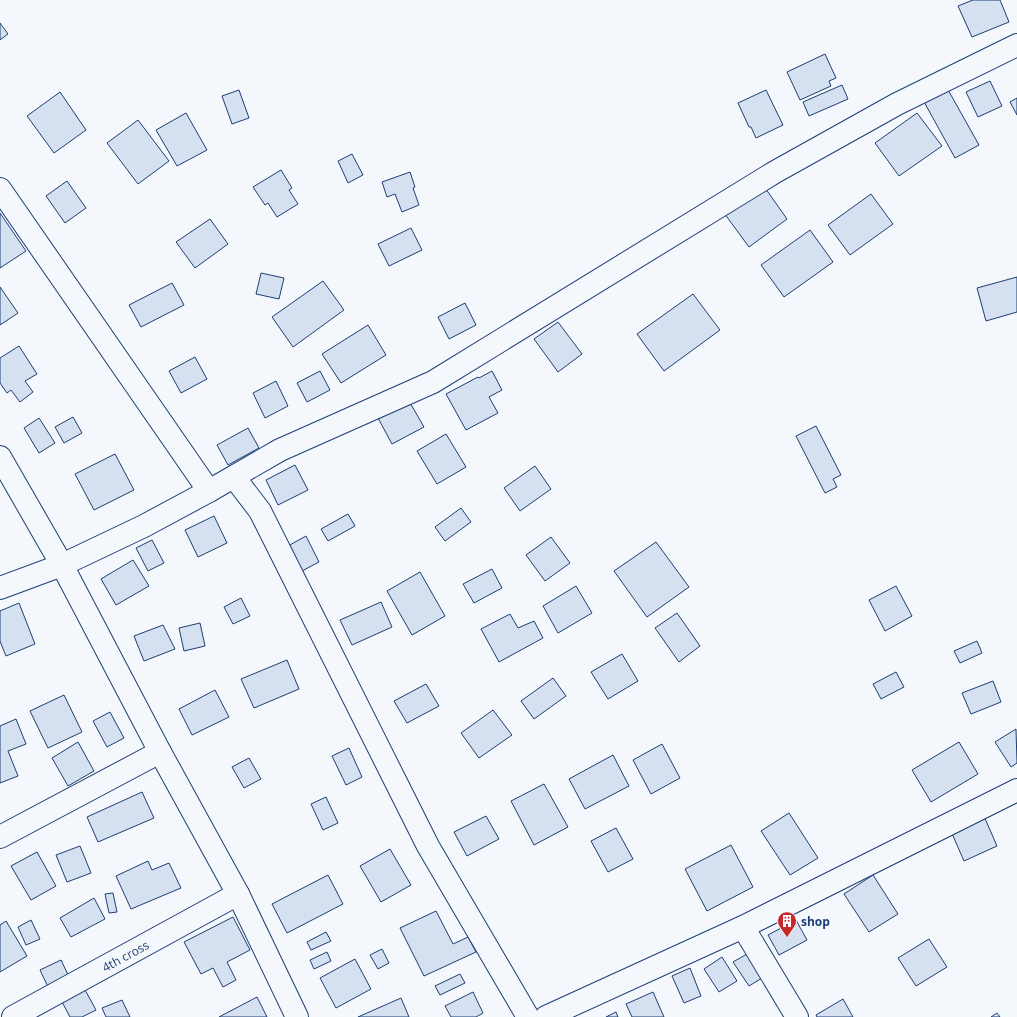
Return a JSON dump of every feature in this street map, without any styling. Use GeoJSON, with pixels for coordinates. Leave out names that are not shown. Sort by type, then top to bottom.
{"type":"FeatureCollection","features":[{"type":"Feature","properties":{"kind":"street"},"geometry":{"type":"LineString","coordinates":[[0,588],[62,565],[144,526],[280,450],[433,382],[775,172],[897,104],[1017,46]]}},
{"type":"Feature","properties":{"kind":"street"},"geometry":{"type":"LineString","coordinates":[[0,189],[209,491]]}},
{"type":"Feature","properties":{"kind":"street"},"geometry":{"type":"LineString","coordinates":[[0,457],[62,565],[160,752],[238,894],[297,1017]]}},
{"type":"Feature","properties":{"kind":"street"},"geometry":{"type":"LineString","coordinates":[[234,476],[260,511],[428,846],[528,1017]]}},
{"type":"Feature","properties":{"kind":"street"},"geometry":{"type":"LineString","coordinates":[[0,837],[160,752]]}},
{"type":"Feature","properties":{"kind":"street"},"geometry":{"type":"LineString","coordinates":[[546,1017],[743,927],[1017,790]]}},
{"type":"Feature","properties":{"kind":"street","name":"4th cross"},"geometry":{"type":"LineString","coordinates":[[13,1017],[238,894]]}},
{"type":"Feature","properties":{"kind":"street"},"geometry":{"type":"LineString","coordinates":[[743,927],[797,1017]]}},
{"type":"Feature","properties":{"kind":"building"},"geometry":{"type":"Polygon","coordinates":[[[973,0],[1000,0],[1009,22],[972,37],[958,6],[973,0]]]}},
{"type":"Feature","properties":{"kind":"building"},"geometry":{"type":"Polygon","coordinates":[[[0,23],[8,34],[0,40],[0,23]]]}},
{"type":"Feature","properties":{"kind":"building"},"geometry":{"type":"Polygon","coordinates":[[[825,54],[836,78],[829,81],[831,86],[800,100],[787,72],[825,54]]]}},
{"type":"Feature","properties":{"kind":"building"},"geometry":{"type":"Polygon","coordinates":[[[990,81],[1002,106],[978,117],[966,92],[990,81]]]}},
{"type":"Feature","properties":{"kind":"building"},"geometry":{"type":"Polygon","coordinates":[[[842,85],[848,99],[809,116],[803,102],[842,85]]]}},
{"type":"Feature","properties":{"kind":"building"},"geometry":{"type":"Polygon","coordinates":[[[947,88],[979,145],[955,158],[923,100],[947,88]]]}},
{"type":"Feature","properties":{"kind":"building"},"geometry":{"type":"Polygon","coordinates":[[[239,90],[249,118],[232,124],[222,96],[239,90]]]}},
{"type":"Feature","properties":{"kind":"building"},"geometry":{"type":"Polygon","coordinates":[[[766,90],[783,125],[756,138],[738,103],[766,90]]]}},
{"type":"Feature","properties":{"kind":"building"},"geometry":{"type":"Polygon","coordinates":[[[60,92],[86,130],[54,153],[27,116],[60,92]]]}},
{"type":"Feature","properties":{"kind":"building"},"geometry":{"type":"Polygon","coordinates":[[[1017,98],[1017,115],[1010,102],[1017,98]]]}},
{"type":"Feature","properties":{"kind":"building"},"geometry":{"type":"Polygon","coordinates":[[[186,113],[207,150],[177,166],[156,130],[186,113]]]}},
{"type":"Feature","properties":{"kind":"building"},"geometry":{"type":"Polygon","coordinates":[[[917,113],[942,146],[899,176],[875,143],[917,113]]]}},
{"type":"Feature","properties":{"kind":"building"},"geometry":{"type":"Polygon","coordinates":[[[138,120],[169,161],[138,184],[107,143],[138,120]]]}},
{"type":"Feature","properties":{"kind":"building"},"geometry":{"type":"Polygon","coordinates":[[[352,154],[363,175],[348,183],[338,161],[352,154]]]}},
{"type":"Feature","properties":{"kind":"building"},"geometry":{"type":"Polygon","coordinates":[[[281,170],[292,188],[289,190],[298,204],[277,217],[268,203],[265,205],[253,187],[281,170]]]}},
{"type":"Feature","properties":{"kind":"building"},"geometry":{"type":"Polygon","coordinates":[[[410,172],[415,187],[413,188],[419,205],[402,212],[395,194],[387,197],[382,182],[410,172]]]}},
{"type":"Feature","properties":{"kind":"building"},"geometry":{"type":"Polygon","coordinates":[[[67,181],[86,208],[65,223],[46,196],[67,181]]]}},
{"type":"Feature","properties":{"kind":"building"},"geometry":{"type":"Polygon","coordinates":[[[763,185],[787,219],[749,247],[724,213],[763,185]]]}},
{"type":"Feature","properties":{"kind":"building"},"geometry":{"type":"Polygon","coordinates":[[[871,194],[893,224],[850,255],[828,225],[871,194]]]}},
{"type":"Feature","properties":{"kind":"building"},"geometry":{"type":"Polygon","coordinates":[[[0,213],[26,251],[0,268],[0,213]]]}},
{"type":"Feature","properties":{"kind":"building"},"geometry":{"type":"Polygon","coordinates":[[[210,219],[228,244],[195,268],[176,242],[210,219]]]}},
{"type":"Feature","properties":{"kind":"building"},"geometry":{"type":"Polygon","coordinates":[[[411,228],[422,250],[389,266],[378,244],[411,228]]]}},
{"type":"Feature","properties":{"kind":"building"},"geometry":{"type":"Polygon","coordinates":[[[810,230],[833,262],[784,297],[761,265],[810,230]]]}},
{"type":"Feature","properties":{"kind":"building"},"geometry":{"type":"Polygon","coordinates":[[[261,273],[284,278],[279,299],[256,294],[261,273]]]}},
{"type":"Feature","properties":{"kind":"building"},"geometry":{"type":"Polygon","coordinates":[[[1017,277],[1017,312],[986,321],[977,288],[1017,277]]]}},
{"type":"Feature","properties":{"kind":"building"},"geometry":{"type":"Polygon","coordinates":[[[323,281],[344,310],[293,347],[272,317],[323,281]]]}},
{"type":"Feature","properties":{"kind":"building"},"geometry":{"type":"Polygon","coordinates":[[[172,283],[184,305],[141,327],[129,305],[172,283]]]}},
{"type":"Feature","properties":{"kind":"building"},"geometry":{"type":"Polygon","coordinates":[[[0,287],[18,313],[0,325],[0,287]]]}},
{"type":"Feature","properties":{"kind":"building"},"geometry":{"type":"Polygon","coordinates":[[[693,294],[720,330],[664,371],[637,334],[693,294]]]}},
{"type":"Feature","properties":{"kind":"building"},"geometry":{"type":"Polygon","coordinates":[[[465,303],[476,325],[449,339],[438,317],[465,303]]]}},
{"type":"Feature","properties":{"kind":"building"},"geometry":{"type":"Polygon","coordinates":[[[558,322],[582,354],[558,372],[534,339],[558,322]]]}},
{"type":"Feature","properties":{"kind":"building"},"geometry":{"type":"Polygon","coordinates":[[[368,325],[386,355],[341,383],[322,354],[368,325]]]}},
{"type":"Feature","properties":{"kind":"building"},"geometry":{"type":"Polygon","coordinates":[[[19,346],[37,374],[25,381],[33,392],[20,402],[11,390],[7,393],[0,383],[0,358],[19,346]]]}},
{"type":"Feature","properties":{"kind":"building"},"geometry":{"type":"Polygon","coordinates":[[[195,357],[207,379],[181,393],[169,371],[195,357]]]}},
{"type":"Feature","properties":{"kind":"building"},"geometry":{"type":"Polygon","coordinates":[[[320,371],[330,390],[307,402],[297,383],[320,371]]]}},
{"type":"Feature","properties":{"kind":"building"},"geometry":{"type":"Polygon","coordinates":[[[492,371],[502,390],[489,397],[498,413],[466,430],[446,394],[492,371]]]}},
{"type":"Feature","properties":{"kind":"building"},"geometry":{"type":"Polygon","coordinates":[[[276,381],[288,406],[265,418],[253,393],[276,381]]]}},
{"type":"Feature","properties":{"kind":"building"},"geometry":{"type":"Polygon","coordinates":[[[409,401],[424,427],[392,444],[378,418],[409,401]]]}},
{"type":"Feature","properties":{"kind":"building"},"geometry":{"type":"Polygon","coordinates":[[[73,417],[82,433],[64,443],[55,427],[73,417]]]}},
{"type":"Feature","properties":{"kind":"building"},"geometry":{"type":"Polygon","coordinates":[[[39,418],[55,443],[39,453],[24,428],[39,418]]]}},
{"type":"Feature","properties":{"kind":"building"},"geometry":{"type":"Polygon","coordinates":[[[816,426],[841,475],[833,479],[837,487],[825,493],[796,436],[816,426]]]}},
{"type":"Feature","properties":{"kind":"building"},"geometry":{"type":"Polygon","coordinates":[[[248,428],[259,448],[228,465],[217,445],[248,428]]]}},
{"type":"Feature","properties":{"kind":"building"},"geometry":{"type":"Polygon","coordinates":[[[446,434],[466,467],[437,484],[417,451],[446,434]]]}},
{"type":"Feature","properties":{"kind":"building"},"geometry":{"type":"Polygon","coordinates":[[[115,454],[134,490],[94,510],[75,474],[115,454]]]}},
{"type":"Feature","properties":{"kind":"building"},"geometry":{"type":"Polygon","coordinates":[[[295,465],[308,490],[278,505],[266,480],[295,465]]]}},
{"type":"Feature","properties":{"kind":"building"},"geometry":{"type":"Polygon","coordinates":[[[535,466],[551,489],[520,511],[504,488],[535,466]]]}},
{"type":"Feature","properties":{"kind":"building"},"geometry":{"type":"Polygon","coordinates":[[[461,508],[471,522],[445,541],[435,527],[461,508]]]}},
{"type":"Feature","properties":{"kind":"building"},"geometry":{"type":"Polygon","coordinates":[[[348,514],[355,526],[328,541],[321,529],[348,514]]]}},
{"type":"Feature","properties":{"kind":"building"},"geometry":{"type":"Polygon","coordinates":[[[214,516],[227,543],[198,557],[185,530],[214,516]]]}},
{"type":"Feature","properties":{"kind":"building"},"geometry":{"type":"Polygon","coordinates":[[[306,536],[319,562],[302,571],[288,546],[306,536]]]}},
{"type":"Feature","properties":{"kind":"building"},"geometry":{"type":"Polygon","coordinates":[[[551,537],[570,563],[545,581],[526,555],[551,537]]]}},
{"type":"Feature","properties":{"kind":"building"},"geometry":{"type":"Polygon","coordinates":[[[152,540],[164,563],[148,571],[136,548],[152,540]]]}},
{"type":"Feature","properties":{"kind":"building"},"geometry":{"type":"Polygon","coordinates":[[[656,542],[689,587],[647,617],[614,571],[656,542]]]}},
{"type":"Feature","properties":{"kind":"building"},"geometry":{"type":"Polygon","coordinates":[[[133,560],[149,586],[116,605],[101,579],[133,560]]]}},
{"type":"Feature","properties":{"kind":"building"},"geometry":{"type":"Polygon","coordinates":[[[492,569],[502,588],[474,603],[463,584],[492,569]]]}},
{"type":"Feature","properties":{"kind":"building"},"geometry":{"type":"Polygon","coordinates":[[[420,572],[445,616],[412,635],[387,591],[420,572]]]}},
{"type":"Feature","properties":{"kind":"building"},"geometry":{"type":"Polygon","coordinates":[[[576,586],[592,613],[558,633],[543,606],[576,586]]]}},
{"type":"Feature","properties":{"kind":"building"},"geometry":{"type":"Polygon","coordinates":[[[896,586],[912,616],[885,631],[869,600],[896,586]]]}},
{"type":"Feature","properties":{"kind":"building"},"geometry":{"type":"Polygon","coordinates":[[[241,598],[250,616],[233,624],[224,607],[241,598]]]}},
{"type":"Feature","properties":{"kind":"building"},"geometry":{"type":"Polygon","coordinates":[[[381,602],[392,627],[352,645],[340,620],[381,602]]]}},
{"type":"Feature","properties":{"kind":"building"},"geometry":{"type":"Polygon","coordinates":[[[19,603],[35,644],[6,656],[0,641],[0,611],[19,603]]]}},
{"type":"Feature","properties":{"kind":"building"},"geometry":{"type":"Polygon","coordinates":[[[677,613],[700,646],[679,662],[655,628],[677,613]]]}},
{"type":"Feature","properties":{"kind":"building"},"geometry":{"type":"Polygon","coordinates":[[[510,614],[518,628],[534,621],[543,638],[499,662],[481,629],[510,614]]]}},
{"type":"Feature","properties":{"kind":"building"},"geometry":{"type":"Polygon","coordinates":[[[200,623],[205,646],[184,651],[179,628],[200,623]]]}},
{"type":"Feature","properties":{"kind":"building"},"geometry":{"type":"Polygon","coordinates":[[[163,625],[175,649],[144,661],[134,636],[163,625]]]}},
{"type":"Feature","properties":{"kind":"building"},"geometry":{"type":"Polygon","coordinates":[[[977,641],[982,653],[960,663],[954,651],[977,641]]]}},
{"type":"Feature","properties":{"kind":"building"},"geometry":{"type":"Polygon","coordinates":[[[622,654],[638,681],[608,699],[591,672],[622,654]]]}},
{"type":"Feature","properties":{"kind":"building"},"geometry":{"type":"Polygon","coordinates":[[[287,660],[299,689],[254,708],[241,679],[287,660]]]}},
{"type":"Feature","properties":{"kind":"building"},"geometry":{"type":"Polygon","coordinates":[[[896,672],[904,687],[881,699],[873,684],[896,672]]]}},
{"type":"Feature","properties":{"kind":"building"},"geometry":{"type":"Polygon","coordinates":[[[553,678],[566,696],[534,719],[521,701],[553,678]]]}},
{"type":"Feature","properties":{"kind":"building"},"geometry":{"type":"Polygon","coordinates":[[[993,681],[1001,702],[971,714],[962,693],[993,681]]]}},
{"type":"Feature","properties":{"kind":"building"},"geometry":{"type":"Polygon","coordinates":[[[426,684],[439,706],[407,723],[394,701],[426,684]]]}},
{"type":"Feature","properties":{"kind":"building"},"geometry":{"type":"Polygon","coordinates":[[[215,690],[229,717],[192,735],[179,709],[215,690]]]}},
{"type":"Feature","properties":{"kind":"building"},"geometry":{"type":"Polygon","coordinates":[[[64,695],[82,732],[48,748],[30,711],[64,695]]]}},
{"type":"Feature","properties":{"kind":"building"},"geometry":{"type":"Polygon","coordinates":[[[493,710],[512,735],[479,758],[461,733],[493,710]]]}},
{"type":"Feature","properties":{"kind":"building"},"geometry":{"type":"Polygon","coordinates":[[[110,712],[124,738],[107,747],[93,721],[110,712]]]}},
{"type":"Feature","properties":{"kind":"building"},"geometry":{"type":"Polygon","coordinates":[[[16,719],[26,744],[8,751],[18,776],[0,783],[0,726],[16,719]]]}},
{"type":"Feature","properties":{"kind":"building"},"geometry":{"type":"Polygon","coordinates":[[[1016,729],[1017,763],[1011,767],[995,742],[1016,729]]]}},
{"type":"Feature","properties":{"kind":"building"},"geometry":{"type":"Polygon","coordinates":[[[78,742],[94,771],[68,786],[52,758],[78,742]]]}},
{"type":"Feature","properties":{"kind":"building"},"geometry":{"type":"Polygon","coordinates":[[[959,742],[978,774],[931,802],[912,770],[959,742]]]}},
{"type":"Feature","properties":{"kind":"building"},"geometry":{"type":"Polygon","coordinates":[[[662,744],[680,778],[651,794],[633,760],[662,744]]]}},
{"type":"Feature","properties":{"kind":"building"},"geometry":{"type":"Polygon","coordinates":[[[349,748],[362,777],[346,785],[332,756],[349,748]]]}},
{"type":"Feature","properties":{"kind":"building"},"geometry":{"type":"Polygon","coordinates":[[[613,755],[629,786],[585,809],[569,779],[613,755]]]}},
{"type":"Feature","properties":{"kind":"building"},"geometry":{"type":"Polygon","coordinates":[[[249,758],[261,779],[244,788],[232,767],[249,758]]]}},
{"type":"Feature","properties":{"kind":"building"},"geometry":{"type":"Polygon","coordinates":[[[544,784],[568,827],[534,845],[511,801],[544,784]]]}},
{"type":"Feature","properties":{"kind":"building"},"geometry":{"type":"Polygon","coordinates":[[[142,792],[154,818],[98,842],[87,817],[142,792]]]}},
{"type":"Feature","properties":{"kind":"building"},"geometry":{"type":"Polygon","coordinates":[[[326,797],[338,823],[323,830],[311,804],[326,797]]]}},
{"type":"Feature","properties":{"kind":"building"},"geometry":{"type":"Polygon","coordinates":[[[789,813],[818,858],[790,875],[761,831],[789,813]]]}},
{"type":"Feature","properties":{"kind":"building"},"geometry":{"type":"Polygon","coordinates":[[[983,814],[997,846],[964,861],[950,829],[983,814]]]}},
{"type":"Feature","properties":{"kind":"building"},"geometry":{"type":"Polygon","coordinates":[[[486,816],[499,839],[467,856],[454,832],[486,816]]]}},
{"type":"Feature","properties":{"kind":"building"},"geometry":{"type":"Polygon","coordinates":[[[616,828],[633,859],[608,872],[591,841],[616,828]]]}},
{"type":"Feature","properties":{"kind":"building"},"geometry":{"type":"Polygon","coordinates":[[[731,845],[753,887],[707,911],[685,869],[731,845]]]}},
{"type":"Feature","properties":{"kind":"building"},"geometry":{"type":"Polygon","coordinates":[[[80,846],[91,873],[67,882],[56,855],[80,846]]]}},
{"type":"Feature","properties":{"kind":"building"},"geometry":{"type":"Polygon","coordinates":[[[390,849],[411,885],[381,902],[360,866],[390,849]]]}},
{"type":"Feature","properties":{"kind":"building"},"geometry":{"type":"Polygon","coordinates":[[[37,852],[56,886],[31,900],[11,866],[37,852]]]}},
{"type":"Feature","properties":{"kind":"building"},"geometry":{"type":"Polygon","coordinates":[[[148,861],[152,870],[169,863],[181,888],[131,909],[116,876],[148,861]]]}},
{"type":"Feature","properties":{"kind":"building"},"geometry":{"type":"Polygon","coordinates":[[[328,875],[343,904],[287,933],[272,904],[328,875]]]}},
{"type":"Feature","properties":{"kind":"building"},"geometry":{"type":"Polygon","coordinates":[[[873,875],[898,914],[869,932],[844,894],[873,875]]]}},
{"type":"Feature","properties":{"kind":"building"},"geometry":{"type":"Polygon","coordinates":[[[113,893],[117,912],[109,913],[105,894],[113,893]]]}},
{"type":"Feature","properties":{"kind":"building"},"geometry":{"type":"Polygon","coordinates":[[[94,898],[105,919],[71,937],[60,918],[94,898]]]}},
{"type":"Feature","properties":{"kind":"building"},"geometry":{"type":"Polygon","coordinates":[[[436,911],[453,944],[468,937],[476,952],[424,976],[400,928],[436,911]]]}},
{"type":"Feature","properties":{"kind":"building"},"geometry":{"type":"Polygon","coordinates":[[[233,917],[250,950],[227,962],[236,980],[223,987],[213,968],[201,974],[184,942],[233,917]]]}},
{"type":"Feature","properties":{"kind":"building"},"geometry":{"type":"Polygon","coordinates":[[[31,920],[40,939],[26,945],[18,927],[31,920]]]}},
{"type":"Feature","properties":{"kind":"building","name":"shop"},"geometry":{"type":"Polygon","coordinates":[[[796,920],[807,940],[779,955],[768,935],[796,920]]]}},
{"type":"Feature","properties":{"kind":"building"},"geometry":{"type":"Polygon","coordinates":[[[6,921],[27,956],[0,972],[0,925],[6,921]]]}},
{"type":"Feature","properties":{"kind":"building"},"geometry":{"type":"Polygon","coordinates":[[[326,932],[331,941],[311,950],[307,942],[326,932]]]}},
{"type":"Feature","properties":{"kind":"building"},"geometry":{"type":"Polygon","coordinates":[[[929,939],[947,967],[916,986],[898,958],[929,939]]]}},
{"type":"Feature","properties":{"kind":"building"},"geometry":{"type":"Polygon","coordinates":[[[382,949],[389,963],[378,969],[370,955],[382,949]]]}},
{"type":"Feature","properties":{"kind":"building"},"geometry":{"type":"Polygon","coordinates":[[[327,952],[331,961],[314,969],[310,960],[327,952]]]}},
{"type":"Feature","properties":{"kind":"building"},"geometry":{"type":"Polygon","coordinates":[[[747,954],[762,978],[749,986],[733,962],[747,954]]]}},
{"type":"Feature","properties":{"kind":"building"},"geometry":{"type":"Polygon","coordinates":[[[722,957],[737,981],[719,992],[704,969],[722,957]]]}},
{"type":"Feature","properties":{"kind":"building"},"geometry":{"type":"Polygon","coordinates":[[[355,959],[371,989],[336,1008],[320,978],[355,959]]]}},
{"type":"Feature","properties":{"kind":"building"},"geometry":{"type":"Polygon","coordinates":[[[61,960],[70,979],[49,989],[40,970],[61,960]]]}},
{"type":"Feature","properties":{"kind":"building"},"geometry":{"type":"Polygon","coordinates":[[[690,968],[701,996],[684,1003],[672,976],[690,968]]]}},
{"type":"Feature","properties":{"kind":"building"},"geometry":{"type":"Polygon","coordinates":[[[460,974],[465,983],[440,995],[435,986],[460,974]]]}},
{"type":"Feature","properties":{"kind":"building"},"geometry":{"type":"Polygon","coordinates":[[[84,988],[96,1010],[82,1017],[70,1017],[61,1000],[84,988]]]}},
{"type":"Feature","properties":{"kind":"building"},"geometry":{"type":"Polygon","coordinates":[[[473,992],[483,1013],[476,1017],[451,1017],[445,1006],[473,992]]]}},
{"type":"Feature","properties":{"kind":"building"},"geometry":{"type":"Polygon","coordinates":[[[653,992],[664,1017],[632,1017],[626,1004],[653,992]]]}},
{"type":"Feature","properties":{"kind":"building"},"geometry":{"type":"Polygon","coordinates":[[[257,997],[267,1017],[219,1017],[257,997]]]}},
{"type":"Feature","properties":{"kind":"building"},"geometry":{"type":"Polygon","coordinates":[[[401,998],[409,1017],[358,1017],[401,998]]]}},
{"type":"Feature","properties":{"kind":"building"},"geometry":{"type":"Polygon","coordinates":[[[843,999],[853,1017],[817,1017],[816,1015],[843,999]]]}},
{"type":"Feature","properties":{"kind":"building"},"geometry":{"type":"Polygon","coordinates":[[[122,1000],[130,1017],[106,1017],[102,1008],[122,1000]]]}},
{"type":"Feature","properties":{"kind":"building"},"geometry":{"type":"Polygon","coordinates":[[[616,1012],[618,1017],[606,1017],[616,1012]]]}},
{"type":"Feature","properties":{"kind":"building"},"geometry":{"type":"Polygon","coordinates":[[[997,1013],[1000,1017],[991,1017],[997,1013]]]}},
{"type":"Feature","properties":{"kind":"place","name":"shop"},"geometry":{"type":"Point","coordinates":[787,938]}}]}
